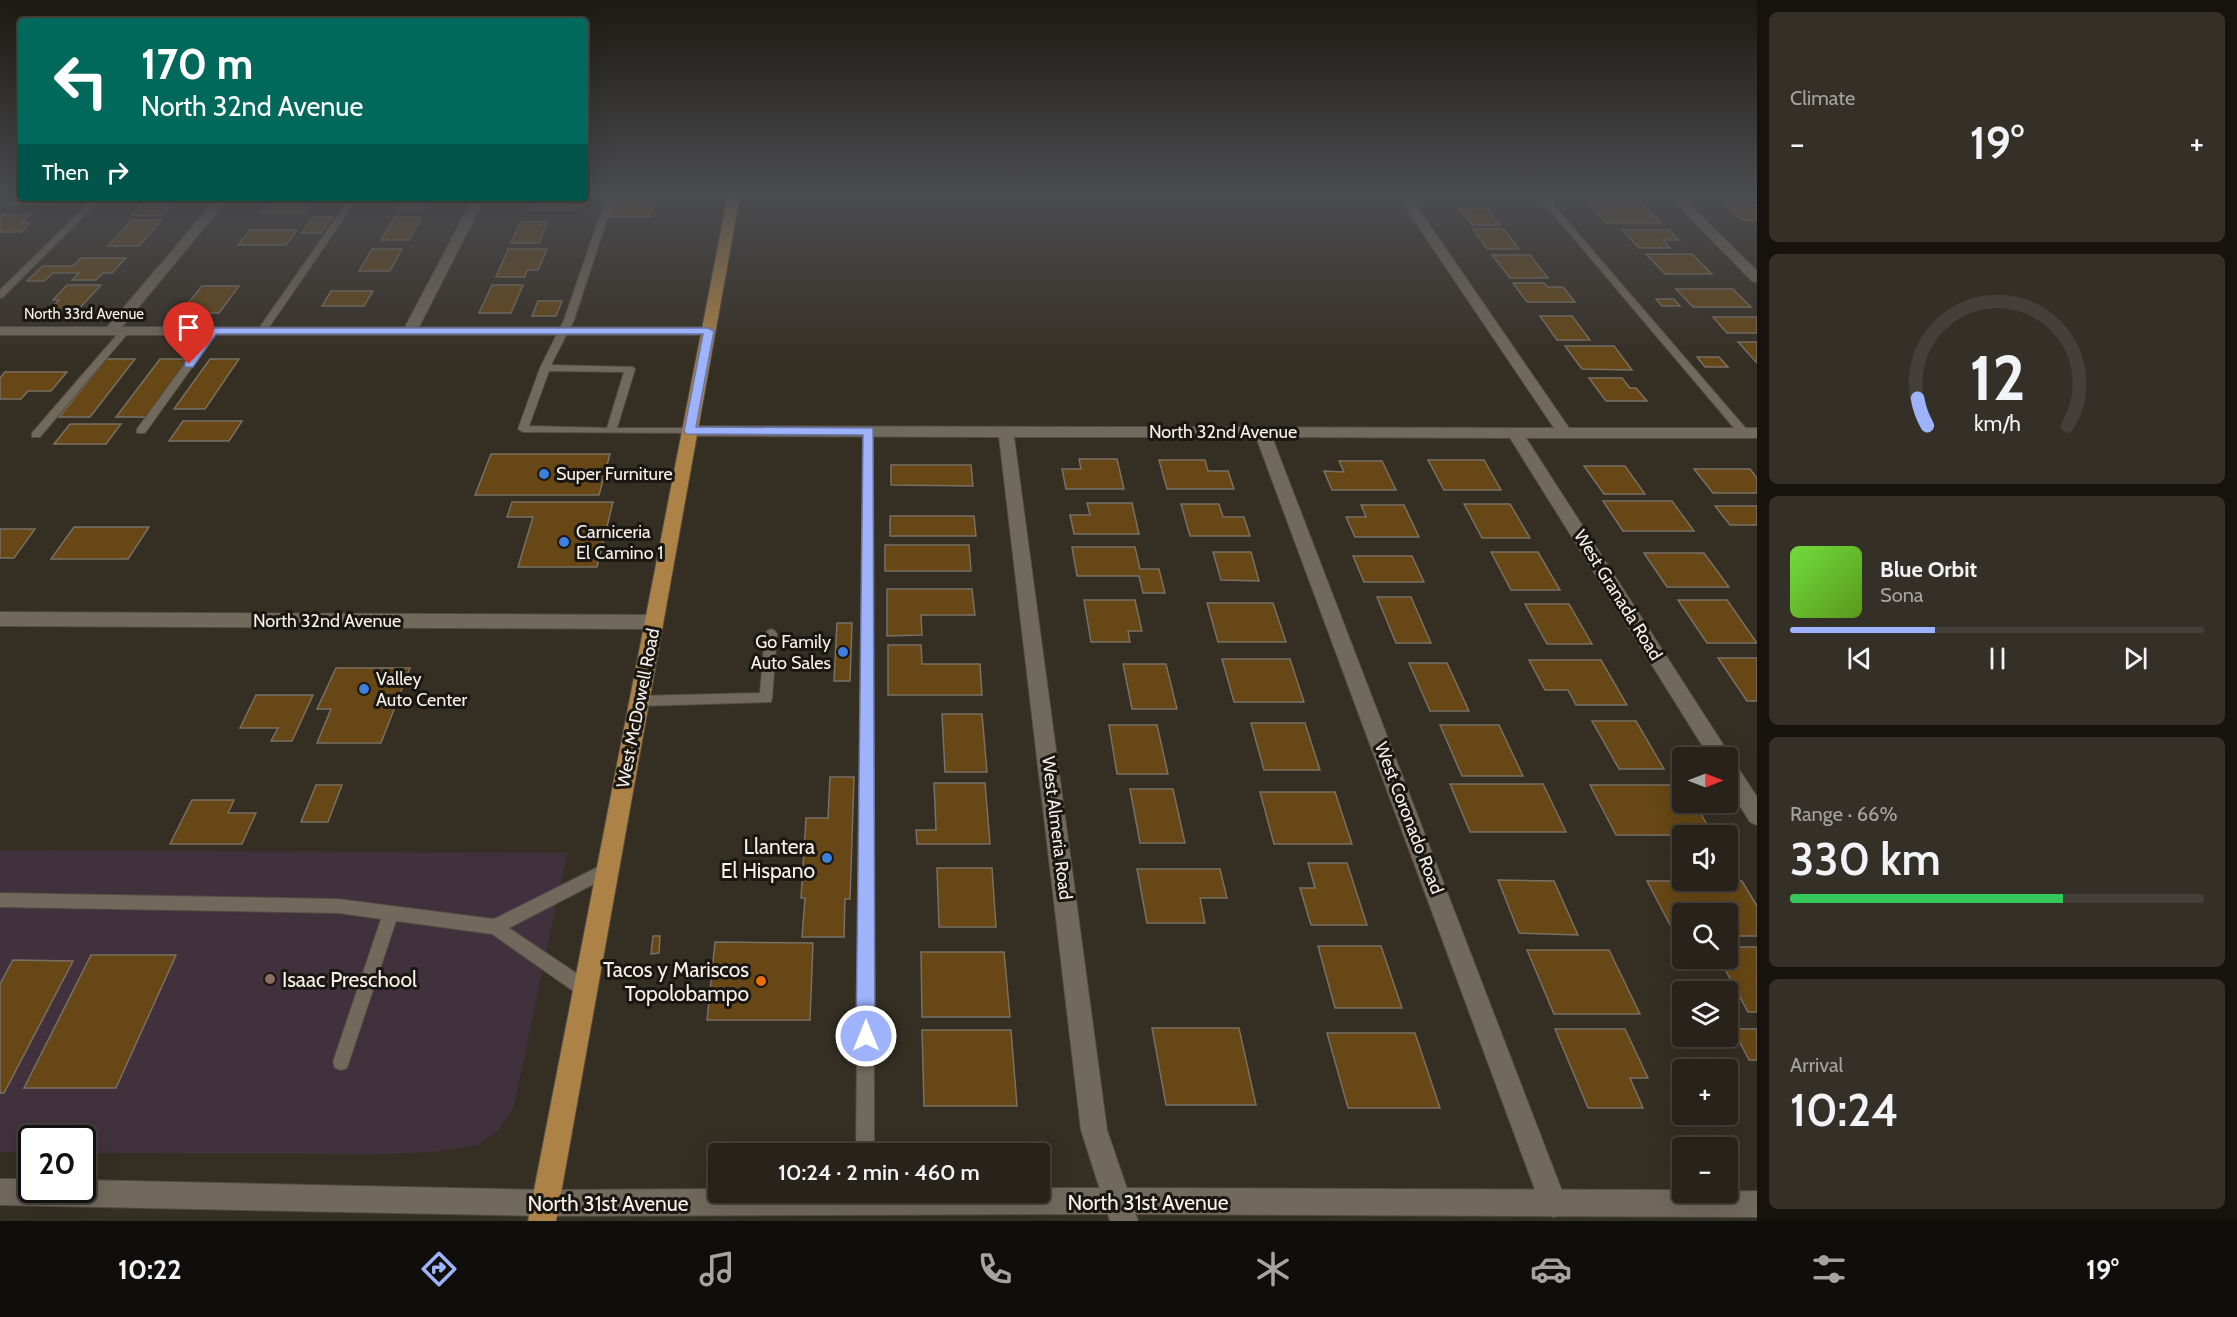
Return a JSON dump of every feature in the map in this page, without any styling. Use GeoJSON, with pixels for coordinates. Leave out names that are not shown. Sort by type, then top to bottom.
{"type":"FeatureCollection","features":[{"type":"Feature","properties":{"kind":"main road","name":"West McDowell Road"},"geometry":{"type":"LineString","coordinates":[[543,1212],[723,252]]}},
{"type":"Feature","properties":{"kind":"street"},"geometry":{"type":"LineString","coordinates":[[118,331],[181,252]]}},
{"type":"Feature","properties":{"kind":"street"},"geometry":{"type":"LineString","coordinates":[[410,331],[451,252]]}},
{"type":"Feature","properties":{"kind":"street"},"geometry":{"type":"LineString","coordinates":[[1442,252],[1566,434]]}},
{"type":"Feature","properties":{"kind":"street"},"geometry":{"type":"LineString","coordinates":[[1731,252],[1757,278]]}},
{"type":"Feature","properties":{"kind":"street","name":"North 33rd Avenue"},"geometry":{"type":"LineString","coordinates":[[0,331],[708,331]]}},
{"type":"Feature","properties":{"kind":"street","name":"North 32nd Avenue"},"geometry":{"type":"LineString","coordinates":[[690,431],[1751,433]]}},
{"type":"Feature","properties":{"kind":"street","name":"West Almeria Road"},"geometry":{"type":"LineString","coordinates":[[1006,431],[1094,1130],[1121,1211]]}},
{"type":"Feature","properties":{"kind":"street","name":"West Coronado Road"},"geometry":{"type":"LineString","coordinates":[[1262,432],[1554,1204]]}},
{"type":"Feature","properties":{"kind":"street","name":"West Granada Road"},"geometry":{"type":"LineString","coordinates":[[1515,433],[1714,747]]}},
{"type":"Feature","properties":{"kind":"street","name":"North 32nd Avenue"},"geometry":{"type":"LineString","coordinates":[[0,619],[654,622]]}},
{"type":"Feature","properties":{"kind":"street"},"geometry":{"type":"LineString","coordinates":[[1738,785],[1757,815]]}},
{"type":"Feature","properties":{"kind":"street","name":"North 31st Avenue"},"geometry":{"type":"LineString","coordinates":[[0,1192],[543,1212],[750,1203]]}},
{"type":"Feature","properties":{"kind":"street","name":"North 31st Avenue"},"geometry":{"type":"LineString","coordinates":[[963,1203],[1121,1211],[1425,1212],[1554,1204],[1716,1213],[1757,1204]]}},
{"type":"Feature","properties":{"kind":"lane"},"geometry":{"type":"LineString","coordinates":[[0,295],[43,252]]}},
{"type":"Feature","properties":{"kind":"lane"},"geometry":{"type":"LineString","coordinates":[[262,331],[317,252]]}},
{"type":"Feature","properties":{"kind":"lane"},"geometry":{"type":"LineString","coordinates":[[592,252],[569,320],[545,368],[523,429],[690,431]]}},
{"type":"Feature","properties":{"kind":"lane"},"geometry":{"type":"LineString","coordinates":[[1591,252],[1751,433]]}},
{"type":"Feature","properties":{"kind":"lane"},"geometry":{"type":"LineString","coordinates":[[36,435],[118,331]]}},
{"type":"Feature","properties":{"kind":"lane"},"geometry":{"type":"LineString","coordinates":[[141,431],[213,331]]}},
{"type":"Feature","properties":{"kind":"lane"},"geometry":{"type":"LineString","coordinates":[[545,368],[630,369],[611,431]]}},
{"type":"Feature","properties":{"kind":"lane"},"geometry":{"type":"LineString","coordinates":[[865,1143],[868,431]]}},
{"type":"Feature","properties":{"kind":"lane"},"geometry":{"type":"LineString","coordinates":[[639,700],[766,698],[771,634]]}},
{"type":"Feature","properties":{"kind":"lane"},"geometry":{"type":"LineString","coordinates":[[495,927],[608,869]]}},
{"type":"Feature","properties":{"kind":"lane"},"geometry":{"type":"LineString","coordinates":[[0,900],[338,906],[495,927],[585,989]]}},
{"type":"Feature","properties":{"kind":"lane"},"geometry":{"type":"LineString","coordinates":[[341,1062],[391,912]]}},
{"type":"Feature","properties":{"kind":"shaded area","name":"Isaac Preschool"},"geometry":{"type":"Polygon","coordinates":[[[0,850],[567,853],[514,1106],[499,1130],[477,1145],[434,1152],[388,1154],[96,1153],[96,1125],[18,1125],[18,1152],[0,1152],[0,850]]]}},
{"type":"Feature","properties":{"kind":"building"},"geometry":{"type":"Polygon","coordinates":[[[370,252],[400,252],[390,271],[359,271],[370,252]]]}},
{"type":"Feature","properties":{"kind":"building"},"geometry":{"type":"Polygon","coordinates":[[[507,252],[546,252],[538,270],[527,270],[525,277],[496,277],[507,252]]]}},
{"type":"Feature","properties":{"kind":"building"},"geometry":{"type":"Polygon","coordinates":[[[1646,254],[1692,254],[1712,274],[1665,274],[1646,254]]]}},
{"type":"Feature","properties":{"kind":"building"},"geometry":{"type":"Polygon","coordinates":[[[1492,255],[1530,255],[1548,278],[1510,278],[1492,255]]]}},
{"type":"Feature","properties":{"kind":"building"},"geometry":{"type":"Polygon","coordinates":[[[81,258],[126,258],[112,273],[103,273],[96,280],[72,280],[79,273],[53,273],[44,281],[27,281],[43,266],[73,266],[81,258]]]}},
{"type":"Feature","properties":{"kind":"building"},"geometry":{"type":"Polygon","coordinates":[[[1513,283],[1544,283],[1548,287],[1563,287],[1575,302],[1527,302],[1513,283]]]}},
{"type":"Feature","properties":{"kind":"building"},"geometry":{"type":"Polygon","coordinates":[[[67,285],[101,285],[77,311],[49,311],[59,300],[53,300],[67,285]]]}},
{"type":"Feature","properties":{"kind":"building"},"geometry":{"type":"Polygon","coordinates":[[[492,285],[523,285],[511,313],[479,313],[492,285]]]}},
{"type":"Feature","properties":{"kind":"building"},"geometry":{"type":"Polygon","coordinates":[[[202,286],[239,286],[219,313],[180,313],[202,286]]]}},
{"type":"Feature","properties":{"kind":"building"},"geometry":{"type":"Polygon","coordinates":[[[1676,289],[1733,289],[1751,307],[1693,307],[1676,289]]]}},
{"type":"Feature","properties":{"kind":"building"},"geometry":{"type":"Polygon","coordinates":[[[331,291],[373,291],[364,306],[322,306],[331,291]]]}},
{"type":"Feature","properties":{"kind":"building"},"geometry":{"type":"Polygon","coordinates":[[[1656,299],[1674,299],[1680,306],[1662,306],[1656,299]]]}},
{"type":"Feature","properties":{"kind":"building"},"geometry":{"type":"Polygon","coordinates":[[[538,301],[562,301],[556,316],[532,316],[538,301]]]}},
{"type":"Feature","properties":{"kind":"building"},"geometry":{"type":"Polygon","coordinates":[[[1540,316],[1572,316],[1590,340],[1557,340],[1540,316]]]}},
{"type":"Feature","properties":{"kind":"building"},"geometry":{"type":"Polygon","coordinates":[[[1713,317],[1757,317],[1757,333],[1727,333],[1713,317]]]}},
{"type":"Feature","properties":{"kind":"building"},"geometry":{"type":"Polygon","coordinates":[[[1738,342],[1757,342],[1757,363],[1738,342]]]}},
{"type":"Feature","properties":{"kind":"building"},"geometry":{"type":"Polygon","coordinates":[[[1565,346],[1614,346],[1632,370],[1582,369],[1565,346]]]}},
{"type":"Feature","properties":{"kind":"building"},"geometry":{"type":"Polygon","coordinates":[[[1697,357],[1719,357],[1728,367],[1705,367],[1697,357]]]}},
{"type":"Feature","properties":{"kind":"building"},"geometry":{"type":"Polygon","coordinates":[[[106,359],[135,359],[90,417],[59,417],[106,359]]]}},
{"type":"Feature","properties":{"kind":"building"},"geometry":{"type":"Polygon","coordinates":[[[160,359],[190,359],[147,417],[116,417],[160,359]]]}},
{"type":"Feature","properties":{"kind":"building"},"geometry":{"type":"Polygon","coordinates":[[[210,359],[239,359],[205,409],[174,409],[210,359]]]}},
{"type":"Feature","properties":{"kind":"building"},"geometry":{"type":"Polygon","coordinates":[[[5,372],[67,372],[51,391],[28,391],[21,399],[0,399],[0,378],[5,372]]]}},
{"type":"Feature","properties":{"kind":"building"},"geometry":{"type":"Polygon","coordinates":[[[1589,378],[1622,378],[1630,388],[1636,388],[1647,401],[1606,401],[1589,378]]]}},
{"type":"Feature","properties":{"kind":"building"},"geometry":{"type":"Polygon","coordinates":[[[183,421],[242,421],[229,441],[169,441],[183,421]]]}},
{"type":"Feature","properties":{"kind":"building"},"geometry":{"type":"Polygon","coordinates":[[[70,424],[121,424],[106,444],[54,444],[70,424]]]}},
{"type":"Feature","properties":{"kind":"building","name":"Super Furniture"},"geometry":{"type":"Polygon","coordinates":[[[491,454],[610,454],[599,495],[475,495],[491,454]]]}},
{"type":"Feature","properties":{"kind":"building"},"geometry":{"type":"Polygon","coordinates":[[[1079,459],[1117,459],[1124,489],[1066,489],[1062,469],[1081,469],[1079,459]]]}},
{"type":"Feature","properties":{"kind":"building"},"geometry":{"type":"Polygon","coordinates":[[[1159,460],[1205,460],[1208,471],[1228,471],[1234,489],[1167,489],[1159,460]]]}},
{"type":"Feature","properties":{"kind":"building"},"geometry":{"type":"Polygon","coordinates":[[[1428,460],[1484,460],[1501,490],[1444,490],[1428,460]]]}},
{"type":"Feature","properties":{"kind":"building"},"geometry":{"type":"Polygon","coordinates":[[[1339,461],[1382,461],[1396,490],[1332,490],[1324,471],[1344,472],[1339,461]]]}},
{"type":"Feature","properties":{"kind":"building"},"geometry":{"type":"Polygon","coordinates":[[[891,465],[971,465],[973,486],[891,485],[891,465]]]}},
{"type":"Feature","properties":{"kind":"building"},"geometry":{"type":"Polygon","coordinates":[[[1584,466],[1625,466],[1645,494],[1604,494],[1584,466]]]}},
{"type":"Feature","properties":{"kind":"building"},"geometry":{"type":"Polygon","coordinates":[[[1694,469],[1750,469],[1757,478],[1757,493],[1713,493],[1694,469]]]}},
{"type":"Feature","properties":{"kind":"building"},"geometry":{"type":"Polygon","coordinates":[[[1603,501],[1672,501],[1694,531],[1623,531],[1603,501]]]}},
{"type":"Feature","properties":{"kind":"building","name":"Carniceria El Camino 1"},"geometry":{"type":"Polygon","coordinates":[[[512,502],[613,502],[597,567],[518,567],[533,517],[507,517],[512,502]]]}},
{"type":"Feature","properties":{"kind":"building"},"geometry":{"type":"Polygon","coordinates":[[[1087,503],[1132,503],[1139,534],[1074,534],[1070,515],[1090,515],[1087,503]]]}},
{"type":"Feature","properties":{"kind":"building"},"geometry":{"type":"Polygon","coordinates":[[[1181,504],[1219,504],[1223,517],[1244,517],[1250,536],[1190,536],[1181,504]]]}},
{"type":"Feature","properties":{"kind":"building"},"geometry":{"type":"Polygon","coordinates":[[[1464,504],[1510,504],[1530,538],[1482,538],[1464,504]]]}},
{"type":"Feature","properties":{"kind":"building"},"geometry":{"type":"Polygon","coordinates":[[[1361,505],[1404,505],[1419,537],[1355,537],[1346,517],[1366,517],[1361,505]]]}},
{"type":"Feature","properties":{"kind":"building"},"geometry":{"type":"Polygon","coordinates":[[[1715,506],[1757,506],[1757,525],[1730,525],[1715,506]]]}},
{"type":"Feature","properties":{"kind":"building"},"geometry":{"type":"Polygon","coordinates":[[[890,516],[974,516],[976,536],[890,536],[890,516]]]}},
{"type":"Feature","properties":{"kind":"building"},"geometry":{"type":"Polygon","coordinates":[[[74,527],[149,527],[128,559],[51,559],[74,527]]]}},
{"type":"Feature","properties":{"kind":"building"},"geometry":{"type":"Polygon","coordinates":[[[0,529],[35,529],[14,558],[0,558],[0,529]]]}},
{"type":"Feature","properties":{"kind":"building"},"geometry":{"type":"Polygon","coordinates":[[[885,545],[969,545],[971,571],[885,571],[885,545]]]}},
{"type":"Feature","properties":{"kind":"building"},"geometry":{"type":"Polygon","coordinates":[[[1072,547],[1135,547],[1140,569],[1159,569],[1165,593],[1143,593],[1139,576],[1077,576],[1072,547]]]}},
{"type":"Feature","properties":{"kind":"building"},"geometry":{"type":"Polygon","coordinates":[[[1213,552],[1251,552],[1259,581],[1221,580],[1213,552]]]}},
{"type":"Feature","properties":{"kind":"building"},"geometry":{"type":"Polygon","coordinates":[[[1491,552],[1538,552],[1560,590],[1511,590],[1491,552]]]}},
{"type":"Feature","properties":{"kind":"building"},"geometry":{"type":"Polygon","coordinates":[[[1644,553],[1704,553],[1729,587],[1667,587],[1644,553]]]}},
{"type":"Feature","properties":{"kind":"building"},"geometry":{"type":"Polygon","coordinates":[[[1353,556],[1412,556],[1424,582],[1364,582],[1353,556]]]}},
{"type":"Feature","properties":{"kind":"building"},"geometry":{"type":"Polygon","coordinates":[[[887,589],[972,589],[975,615],[921,615],[922,635],[887,636],[887,589]]]}},
{"type":"Feature","properties":{"kind":"building"},"geometry":{"type":"Polygon","coordinates":[[[1377,597],[1411,597],[1431,643],[1396,643],[1377,597]]]}},
{"type":"Feature","properties":{"kind":"building"},"geometry":{"type":"Polygon","coordinates":[[[1084,600],[1135,600],[1142,631],[1128,631],[1130,642],[1091,642],[1084,600]]]}},
{"type":"Feature","properties":{"kind":"building"},"geometry":{"type":"Polygon","coordinates":[[[1678,600],[1727,600],[1757,643],[1707,643],[1678,600]]]}},
{"type":"Feature","properties":{"kind":"building"},"geometry":{"type":"Polygon","coordinates":[[[1207,603],[1273,603],[1286,642],[1218,642],[1207,603]]]}},
{"type":"Feature","properties":{"kind":"building"},"geometry":{"type":"Polygon","coordinates":[[[1525,604],[1569,604],[1592,644],[1547,644],[1525,604]]]}},
{"type":"Feature","properties":{"kind":"building","name":"Go Family Auto Sales"},"geometry":{"type":"Polygon","coordinates":[[[837,623],[852,623],[850,681],[834,681],[837,623]]]}},
{"type":"Feature","properties":{"kind":"building"},"geometry":{"type":"Polygon","coordinates":[[[888,645],[921,645],[922,664],[980,664],[982,695],[888,695],[888,645]]]}},
{"type":"Feature","properties":{"kind":"building"},"geometry":{"type":"Polygon","coordinates":[[[1718,658],[1757,658],[1757,701],[1747,701],[1718,658]]]}},
{"type":"Feature","properties":{"kind":"building"},"geometry":{"type":"Polygon","coordinates":[[[1222,659],[1290,659],[1304,702],[1234,702],[1222,659]]]}},
{"type":"Feature","properties":{"kind":"building"},"geometry":{"type":"Polygon","coordinates":[[[1529,660],[1601,660],[1627,705],[1576,705],[1568,690],[1545,690],[1529,660]]]}},
{"type":"Feature","properties":{"kind":"building"},"geometry":{"type":"Polygon","coordinates":[[[1409,663],[1447,663],[1469,711],[1430,711],[1409,663]]]}},
{"type":"Feature","properties":{"kind":"building"},"geometry":{"type":"Polygon","coordinates":[[[1123,664],[1166,664],[1177,709],[1132,709],[1123,664]]]}},
{"type":"Feature","properties":{"kind":"building","name":"Valley Auto Center"},"geometry":{"type":"Polygon","coordinates":[[[336,668],[410,668],[381,743],[317,743],[331,709],[317,709],[336,668]]]}},
{"type":"Feature","properties":{"kind":"building"},"geometry":{"type":"Polygon","coordinates":[[[256,695],[313,695],[292,741],[271,741],[278,728],[240,728],[256,695]]]}},
{"type":"Feature","properties":{"kind":"building"},"geometry":{"type":"Polygon","coordinates":[[[942,714],[982,714],[987,772],[945,772],[942,714]]]}},
{"type":"Feature","properties":{"kind":"building"},"geometry":{"type":"Polygon","coordinates":[[[1592,721],[1636,721],[1664,769],[1619,769],[1592,721]]]}},
{"type":"Feature","properties":{"kind":"building"},"geometry":{"type":"Polygon","coordinates":[[[1251,723],[1305,723],[1320,770],[1264,770],[1251,723]]]}},
{"type":"Feature","properties":{"kind":"building"},"geometry":{"type":"Polygon","coordinates":[[[1109,725],[1157,725],[1168,774],[1117,774],[1109,725]]]}},
{"type":"Feature","properties":{"kind":"building"},"geometry":{"type":"Polygon","coordinates":[[[1440,725],[1499,725],[1523,776],[1462,776],[1440,725]]]}},
{"type":"Feature","properties":{"kind":"building","name":"Llantera El Hispano"},"geometry":{"type":"Polygon","coordinates":[[[830,777],[854,777],[850,899],[845,899],[844,937],[802,937],[805,898],[801,898],[806,818],[828,818],[830,777]]]}},
{"type":"Feature","properties":{"kind":"building"},"geometry":{"type":"Polygon","coordinates":[[[934,783],[985,783],[990,844],[917,844],[916,830],[936,830],[934,783]]]}},
{"type":"Feature","properties":{"kind":"building"},"geometry":{"type":"Polygon","coordinates":[[[1450,784],[1543,784],[1566,832],[1470,832],[1450,784]]]}},
{"type":"Feature","properties":{"kind":"building"},"geometry":{"type":"Polygon","coordinates":[[[316,785],[342,785],[328,822],[301,822],[316,785]]]}},
{"type":"Feature","properties":{"kind":"building"},"geometry":{"type":"Polygon","coordinates":[[[1590,785],[1672,785],[1672,813],[1700,813],[1707,825],[1672,825],[1672,835],[1616,835],[1590,785]]]}},
{"type":"Feature","properties":{"kind":"building"},"geometry":{"type":"Polygon","coordinates":[[[1130,789],[1173,789],[1185,843],[1140,843],[1130,789]]]}},
{"type":"Feature","properties":{"kind":"building"},"geometry":{"type":"Polygon","coordinates":[[[1260,792],[1335,792],[1352,844],[1274,844],[1260,792]]]}},
{"type":"Feature","properties":{"kind":"building"},"geometry":{"type":"Polygon","coordinates":[[[192,800],[234,800],[228,813],[256,813],[242,844],[170,844],[192,800]]]}},
{"type":"Feature","properties":{"kind":"building"},"geometry":{"type":"Polygon","coordinates":[[[1308,863],[1347,863],[1367,925],[1311,925],[1300,888],[1315,888],[1308,863]]]}},
{"type":"Feature","properties":{"kind":"building"},"geometry":{"type":"Polygon","coordinates":[[[937,868],[992,868],[996,927],[939,927],[937,868]]]}},
{"type":"Feature","properties":{"kind":"building"},"geometry":{"type":"Polygon","coordinates":[[[1137,869],[1220,869],[1227,898],[1200,898],[1205,923],[1147,923],[1137,869]]]}},
{"type":"Feature","properties":{"kind":"building"},"geometry":{"type":"Polygon","coordinates":[[[1498,880],[1554,881],[1578,935],[1519,933],[1498,880]]]}},
{"type":"Feature","properties":{"kind":"building"},"geometry":{"type":"Polygon","coordinates":[[[1647,881],[1672,881],[1672,891],[1738,891],[1738,881],[1742,881],[1757,906],[1757,936],[1738,936],[1738,903],[1672,903],[1672,928],[1647,881]]]}},
{"type":"Feature","properties":{"kind":"building"},"geometry":{"type":"Polygon","coordinates":[[[653,936],[660,936],[659,953],[651,954],[653,936]]]}},
{"type":"Feature","properties":{"kind":"building","name":"Tacos y Mariscos Topolobampo"},"geometry":{"type":"Polygon","coordinates":[[[715,942],[813,943],[810,1020],[707,1020],[715,942]]]}},
{"type":"Feature","properties":{"kind":"building"},"geometry":{"type":"Polygon","coordinates":[[[1318,946],[1381,946],[1402,1008],[1335,1008],[1318,946]]]}},
{"type":"Feature","properties":{"kind":"building"},"geometry":{"type":"Polygon","coordinates":[[[1738,947],[1757,947],[1757,1012],[1748,1012],[1738,993],[1738,981],[1731,981],[1725,969],[1738,969],[1738,947]]]}},
{"type":"Feature","properties":{"kind":"building"},"geometry":{"type":"Polygon","coordinates":[[[1527,950],[1609,950],[1640,1014],[1554,1014],[1527,950]]]}},
{"type":"Feature","properties":{"kind":"building"},"geometry":{"type":"Polygon","coordinates":[[[921,952],[1004,952],[1010,1017],[922,1017],[921,952]]]}},
{"type":"Feature","properties":{"kind":"building"},"geometry":{"type":"Polygon","coordinates":[[[91,955],[176,955],[116,1088],[24,1088],[91,955]]]}},
{"type":"Feature","properties":{"kind":"building"},"geometry":{"type":"Polygon","coordinates":[[[13,960],[73,961],[4,1093],[0,1093],[0,984],[13,960]]]}},
{"type":"Feature","properties":{"kind":"building"},"geometry":{"type":"Polygon","coordinates":[[[1152,1028],[1239,1028],[1256,1105],[1166,1105],[1152,1028]]]}},
{"type":"Feature","properties":{"kind":"building"},"geometry":{"type":"Polygon","coordinates":[[[1555,1029],[1625,1029],[1648,1078],[1630,1078],[1643,1108],[1588,1108],[1555,1029]]]}},
{"type":"Feature","properties":{"kind":"building"},"geometry":{"type":"Polygon","coordinates":[[[1738,1029],[1757,1029],[1757,1060],[1749,1060],[1738,1039],[1738,1029]]]}},
{"type":"Feature","properties":{"kind":"building"},"geometry":{"type":"Polygon","coordinates":[[[922,1030],[1011,1030],[1017,1106],[924,1106],[922,1030]]]}},
{"type":"Feature","properties":{"kind":"building"},"geometry":{"type":"Polygon","coordinates":[[[1327,1033],[1415,1033],[1440,1108],[1348,1108],[1327,1033]]]}},
{"type":"Feature","properties":{"kind":"place","name":"Super Furniture"},"geometry":{"type":"Point","coordinates":[544,474]}},
{"type":"Feature","properties":{"kind":"place","name":"Carniceria El Camino 1"},"geometry":{"type":"Point","coordinates":[564,542]}},
{"type":"Feature","properties":{"kind":"place","name":"Go Family Auto Sales"},"geometry":{"type":"Point","coordinates":[843,652]}},
{"type":"Feature","properties":{"kind":"place","name":"Valley Auto Center"},"geometry":{"type":"Point","coordinates":[364,689]}},
{"type":"Feature","properties":{"kind":"place","name":"Llantera El Hispano"},"geometry":{"type":"Point","coordinates":[827,858]}},
{"type":"Feature","properties":{"kind":"place","name":"Isaac Preschool"},"geometry":{"type":"Point","coordinates":[270,979]}},
{"type":"Feature","properties":{"kind":"place","name":"Tacos y Mariscos Topolobampo"},"geometry":{"type":"Point","coordinates":[761,981]}},
{"type":"Feature","properties":{"kind":"route"},"geometry":{"type":"LineString","coordinates":[[189,364],[213,331],[708,331],[690,431],[868,431],[866,1036]]}}]}
